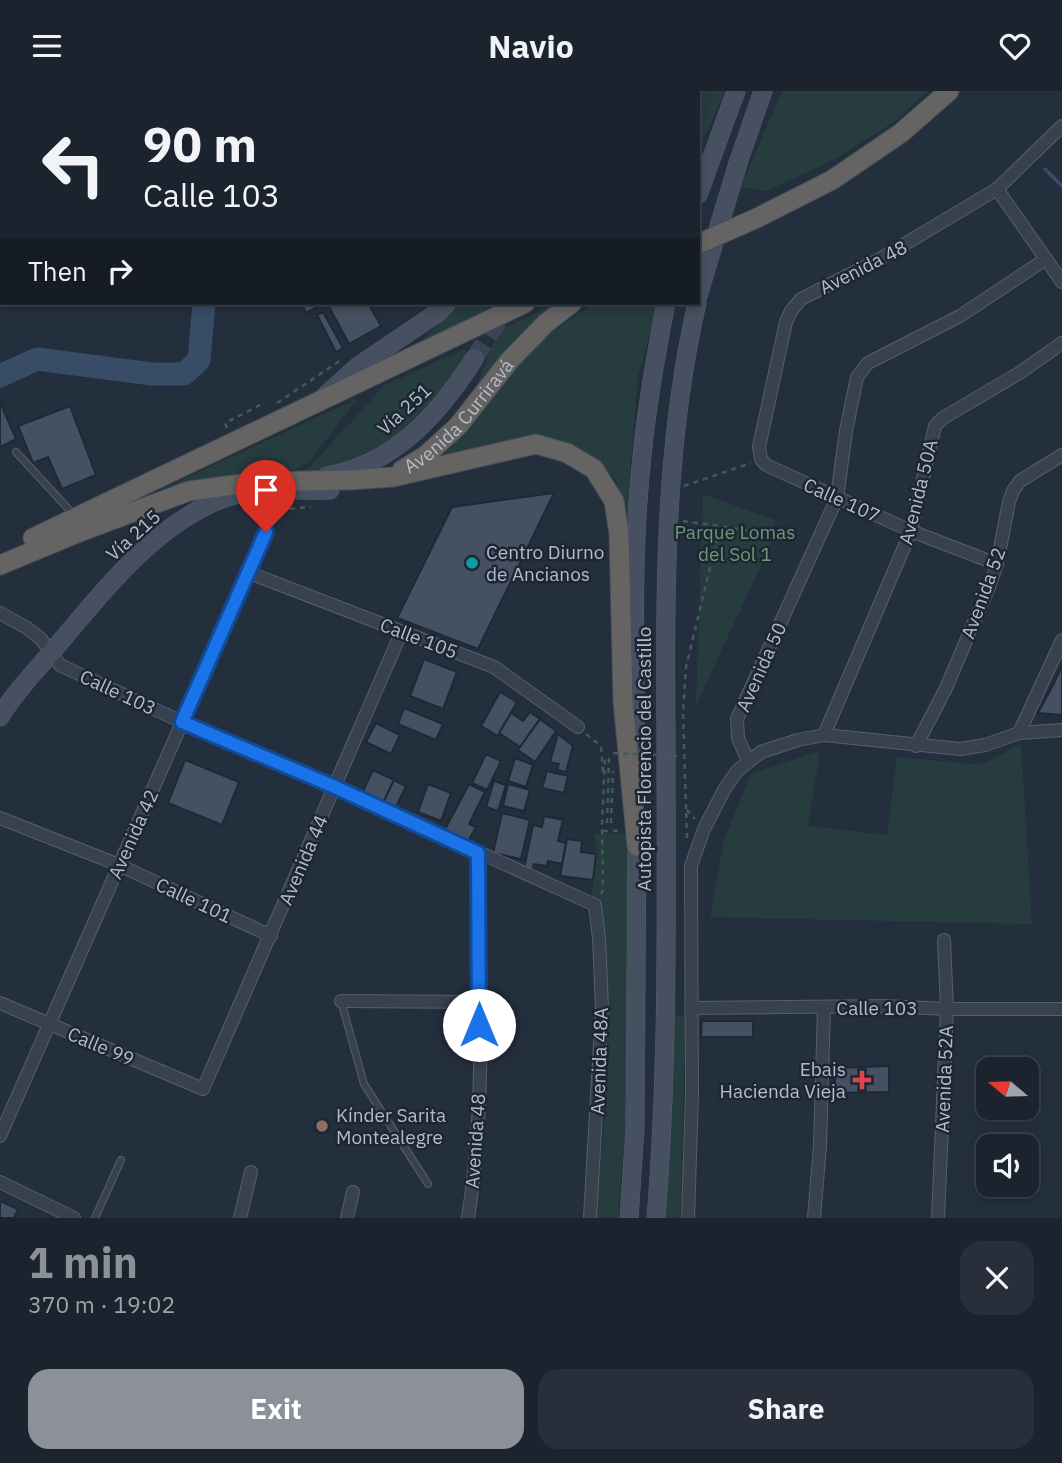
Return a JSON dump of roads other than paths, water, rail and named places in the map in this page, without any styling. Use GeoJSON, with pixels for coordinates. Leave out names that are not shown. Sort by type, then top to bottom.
{"type":"FeatureCollection","features":[{"type":"Feature","properties":{"kind":"highway"},"geometry":{"type":"LineString","coordinates":[[700,243],[832,180],[901,133],[949,91]]}},
{"type":"Feature","properties":{"kind":"highway"},"geometry":{"type":"LineString","coordinates":[[0,554],[521,305]]}},
{"type":"Feature","properties":{"kind":"highway","name":"Avenida Curriravá"},"geometry":{"type":"LineString","coordinates":[[0,565],[189,491],[306,479],[393,477],[425,456],[458,426],[510,360],[546,323],[569,305]]}},
{"type":"Feature","properties":{"kind":"highway"},"geometry":{"type":"LineString","coordinates":[[393,477],[536,444],[567,453],[594,468],[604,483],[614,501],[619,534],[623,702],[637,846]]}},
{"type":"Feature","properties":{"kind":"main road"},"geometry":{"type":"LineString","coordinates":[[700,190],[736,91]]}},
{"type":"Feature","properties":{"kind":"main road"},"geometry":{"type":"LineString","coordinates":[[700,289],[763,91]]}},
{"type":"Feature","properties":{"kind":"main road","name":"Autopista Florencio del Castillo"},"geometry":{"type":"LineString","coordinates":[[628,1218],[635,1129],[636,549],[641,459],[666,305]]}},
{"type":"Feature","properties":{"kind":"main road","name":"Autopista Florencio del Castillo"},"geometry":{"type":"LineString","coordinates":[[656,1218],[663,1128],[667,520],[684,358],[697,305]]}},
{"type":"Feature","properties":{"kind":"main road"},"geometry":{"type":"LineString","coordinates":[[319,401],[357,367],[442,306]]}},
{"type":"Feature","properties":{"kind":"main road","name":"Vía 251"},"geometry":{"type":"LineString","coordinates":[[306,479],[351,470],[393,450],[436,412],[474,359]]}},
{"type":"Feature","properties":{"kind":"main road","name":"Vía 215"},"geometry":{"type":"LineString","coordinates":[[0,717],[75,623],[164,532],[234,495],[330,490],[393,477]]}},
{"type":"Feature","properties":{"kind":"street","name":"Avenida 48"},"geometry":{"type":"LineString","coordinates":[[763,462],[759,447],[786,322],[801,299],[900,248],[997,189],[1062,126]]}},
{"type":"Feature","properties":{"kind":"street"},"geometry":{"type":"LineString","coordinates":[[997,189],[1062,282]]}},
{"type":"Feature","properties":{"kind":"street","name":"Avenida 50"},"geometry":{"type":"LineString","coordinates":[[748,761],[738,738],[737,719],[837,498],[857,377],[868,363],[960,316],[1046,259]]}},
{"type":"Feature","properties":{"kind":"street","name":"Avenida 50A"},"geometry":{"type":"LineString","coordinates":[[824,735],[911,531],[935,426],[943,418],[1021,372],[1062,343]]}},
{"type":"Feature","properties":{"kind":"street","name":"Avenida 52"},"geometry":{"type":"LineString","coordinates":[[916,746],[946,688],[997,564],[1013,491],[1020,481],[1062,455]]}},
{"type":"Feature","properties":{"kind":"street","name":"Calle 107"},"geometry":{"type":"LineString","coordinates":[[763,462],[911,531],[997,564]]}},
{"type":"Feature","properties":{"kind":"street","name":"Avenida 42"},"geometry":{"type":"LineString","coordinates":[[0,1136],[266,532]]}},
{"type":"Feature","properties":{"kind":"street","name":"Calle 105"},"geometry":{"type":"LineString","coordinates":[[247,572],[494,667],[578,727]]}},
{"type":"Feature","properties":{"kind":"street","name":"Calle 103"},"geometry":{"type":"LineString","coordinates":[[0,613],[27,628],[60,665],[595,905]]}},
{"type":"Feature","properties":{"kind":"street","name":"Avenida 44"},"geometry":{"type":"LineString","coordinates":[[203,1089],[402,631]]}},
{"type":"Feature","properties":{"kind":"street"},"geometry":{"type":"LineString","coordinates":[[1019,733],[1062,640]]}},
{"type":"Feature","properties":{"kind":"street"},"geometry":{"type":"LineString","coordinates":[[688,1218],[692,1094],[691,866],[704,829],[724,789],[748,761],[774,747],[824,735],[960,749],[974,748],[1019,733],[1062,730]]}},
{"type":"Feature","properties":{"kind":"street","name":"Calle 101"},"geometry":{"type":"LineString","coordinates":[[0,818],[119,865],[271,936]]}},
{"type":"Feature","properties":{"kind":"street","name":"Avenida 48"},"geometry":{"type":"LineString","coordinates":[[468,1218],[474,1182],[480,1093],[478,853]]}},
{"type":"Feature","properties":{"kind":"street","name":"Avenida 48A"},"geometry":{"type":"LineString","coordinates":[[590,1218],[602,1008],[595,905]]}},
{"type":"Feature","properties":{"kind":"street","name":"Avenida 52A"},"geometry":{"type":"LineString","coordinates":[[938,1218],[947,1009],[944,940]]}},
{"type":"Feature","properties":{"kind":"street"},"geometry":{"type":"LineString","coordinates":[[341,1001],[479,1002]]}},
{"type":"Feature","properties":{"kind":"street","name":"Calle 99"},"geometry":{"type":"LineString","coordinates":[[0,1003],[203,1089]]}},
{"type":"Feature","properties":{"kind":"street","name":"Calle 103"},"geometry":{"type":"LineString","coordinates":[[691,1008],[886,1006],[1062,1009]]}},
{"type":"Feature","properties":{"kind":"street"},"geometry":{"type":"LineString","coordinates":[[814,1218],[820,1146],[824,1007]]}},
{"type":"Feature","properties":{"kind":"street"},"geometry":{"type":"LineString","coordinates":[[240,1218],[251,1173]]}},
{"type":"Feature","properties":{"kind":"street"},"geometry":{"type":"LineString","coordinates":[[0,1182],[65,1216]]}},
{"type":"Feature","properties":{"kind":"street"},"geometry":{"type":"LineString","coordinates":[[347,1218],[353,1192]]}},
{"type":"Feature","properties":{"kind":"lane"},"geometry":{"type":"LineString","coordinates":[[16,452],[76,517]]}},
{"type":"Feature","properties":{"kind":"lane"},"geometry":{"type":"LineString","coordinates":[[341,1001],[364,1084],[428,1184]]}},
{"type":"Feature","properties":{"kind":"lane"},"geometry":{"type":"LineString","coordinates":[[95,1218],[121,1160]]}},
{"type":"Feature","properties":{"kind":"waterway"},"geometry":{"type":"LineString","coordinates":[[1045,169],[1062,186]]}},
{"type":"Feature","properties":{"kind":"waterway"},"geometry":{"type":"LineString","coordinates":[[0,376],[37,359],[152,374],[184,374],[199,360],[204,305]]}},
{"type":"Feature","properties":{"kind":"tunnel"},"geometry":{"type":"LineString","coordinates":[[474,359],[506,309]]}},
{"type":"Feature","properties":{"kind":"place","name":"Centro Diurno de Ancianos"},"geometry":{"type":"Point","coordinates":[472,563]}},
{"type":"Feature","properties":{"kind":"place","name":"Ebais Hacienda Vieja"},"geometry":{"type":"Point","coordinates":[862,1080]}},
{"type":"Feature","properties":{"kind":"place","name":"Kínder Sarita Montealegre"},"geometry":{"type":"Point","coordinates":[322,1126]}},
{"type":"Feature","properties":{"kind":"park label","name":"Parque Lomas del Sol 1"},"geometry":{"type":"Point","coordinates":[735,543]}}]}
